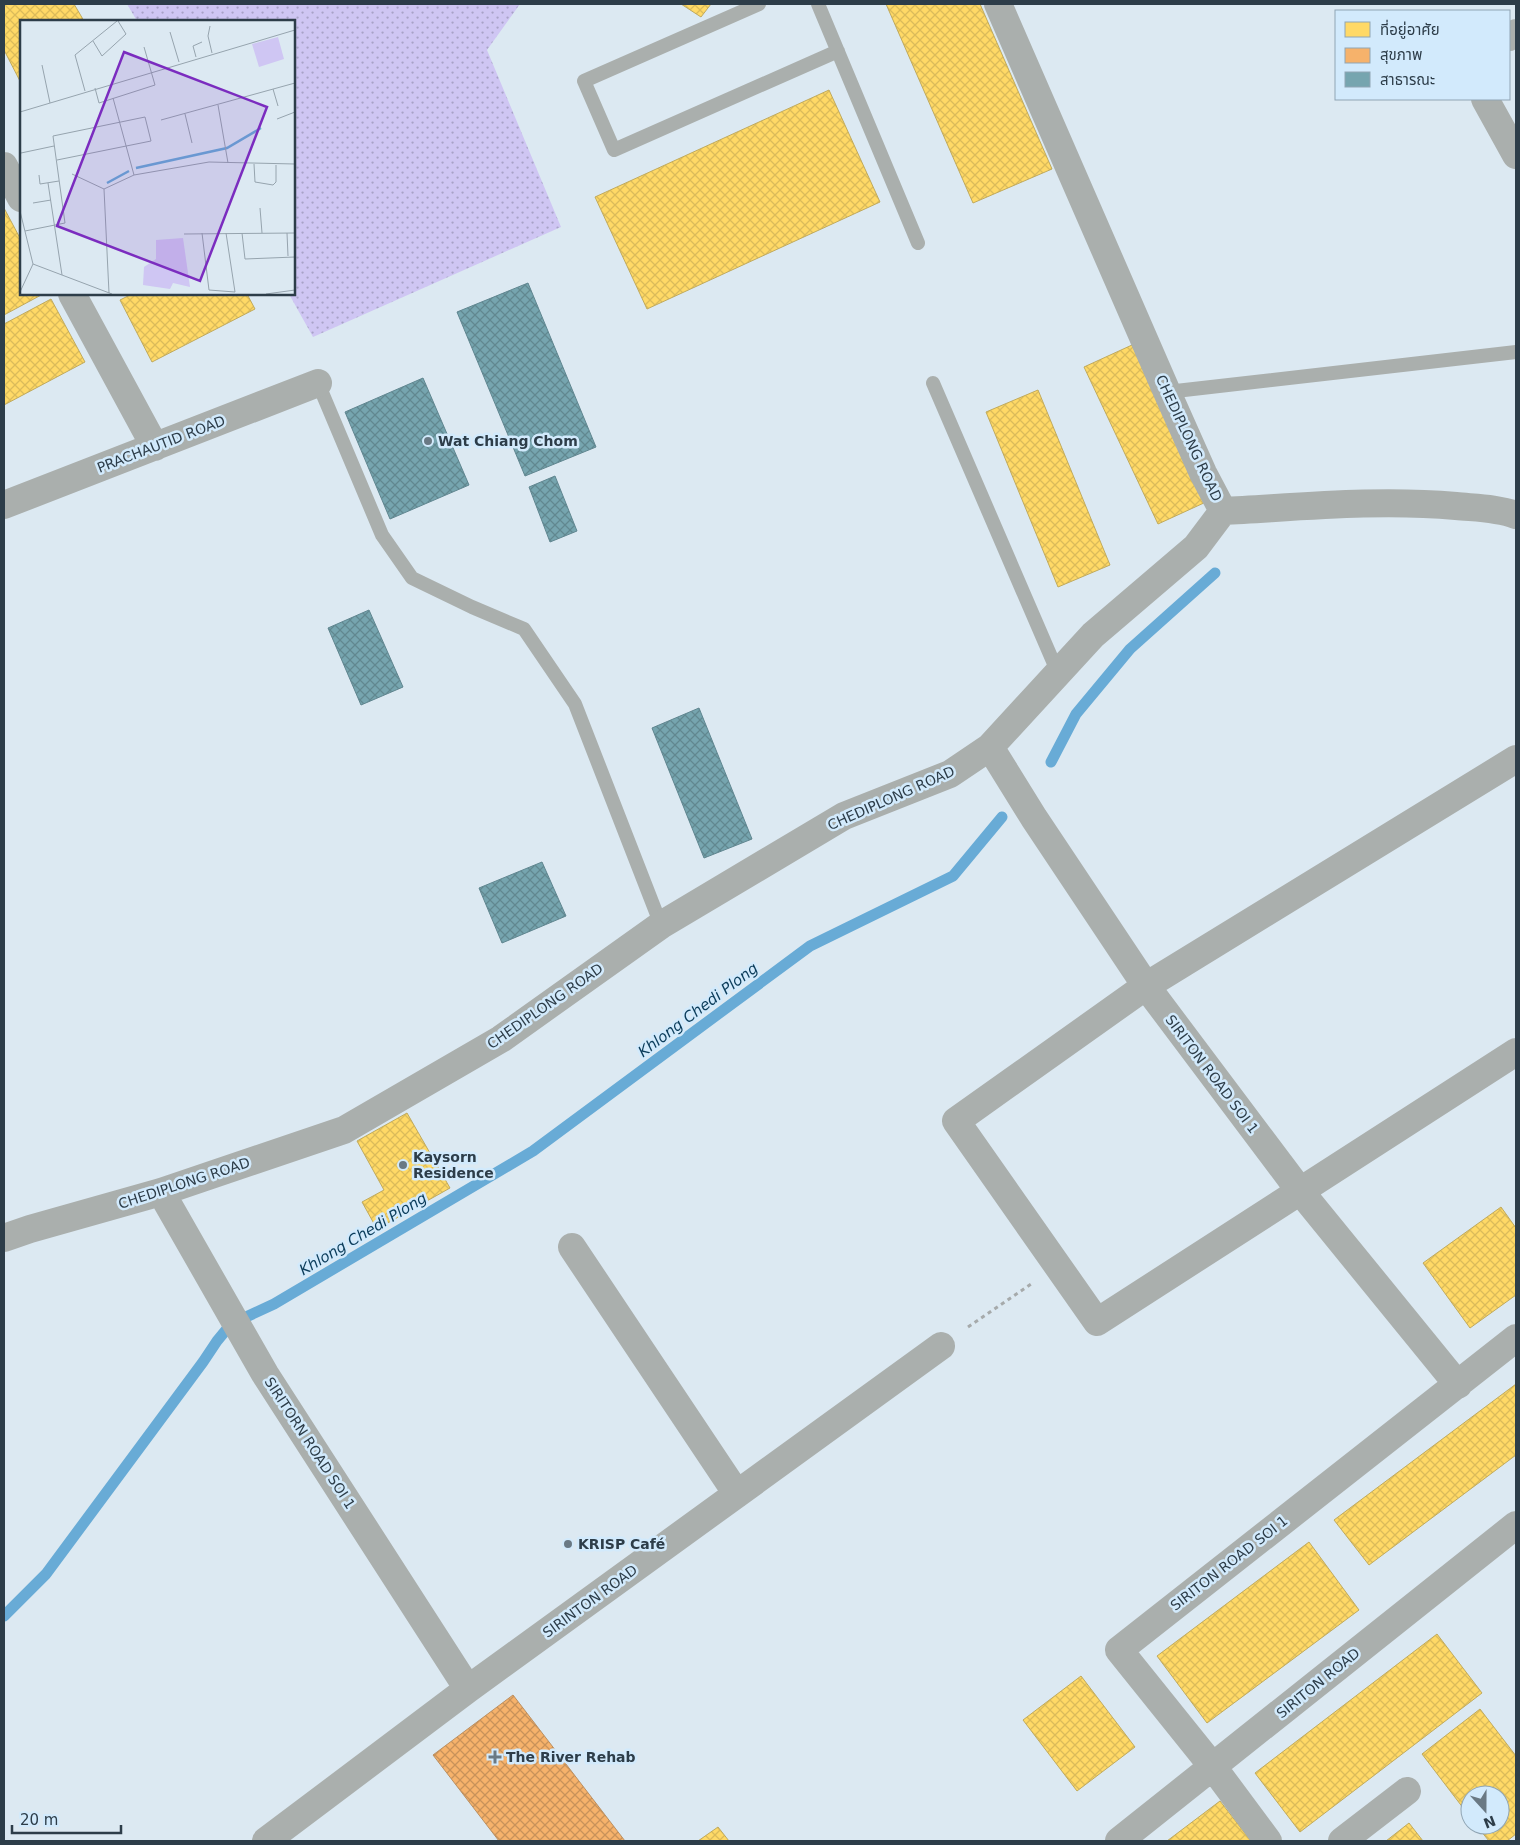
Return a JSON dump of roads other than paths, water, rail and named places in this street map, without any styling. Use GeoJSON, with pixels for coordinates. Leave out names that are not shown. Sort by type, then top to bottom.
{"type":"FeatureCollection","features":[{"type":"Feature","properties":{"kind":"street","name":"CHEDIPLONG ROAD"},"geometry":{"type":"LineString","coordinates":[[4,1238],[161,1192],[344,1130],[501,1039],[661,925],[844,816],[950,774],[990,747],[1093,635],[1196,547],[1223,511],[1203,473],[1167,392],[998,4]]}},
{"type":"Feature","properties":{"kind":"street"},"geometry":{"type":"LineString","coordinates":[[1486,100],[1516,155]]}},
{"type":"Feature","properties":{"kind":"street"},"geometry":{"type":"LineString","coordinates":[[4,166],[20,196]]}},
{"type":"Feature","properties":{"kind":"street"},"geometry":{"type":"LineString","coordinates":[[73,295],[155,447]]}},
{"type":"Feature","properties":{"kind":"street","name":"PRACHAUTID ROAD"},"geometry":{"type":"LineString","coordinates":[[4,504],[318,383]]}},
{"type":"Feature","properties":{"kind":"street"},"geometry":{"type":"LineString","coordinates":[[1223,511],[1350,504],[1421,503],[1502,510],[1516,514]]}},
{"type":"Feature","properties":{"kind":"street","name":"SIRITON ROAD SOI 1"},"geometry":{"type":"LineString","coordinates":[[990,747],[1034,818],[1146,986],[1300,1191],[1458,1384]]}},
{"type":"Feature","properties":{"kind":"street"},"geometry":{"type":"LineString","coordinates":[[1516,759],[1146,986],[956,1121],[1098,1322],[1516,1052]]}},
{"type":"Feature","properties":{"kind":"street","name":"SIRITORN ROAD SOI 1"},"geometry":{"type":"LineString","coordinates":[[161,1192],[265,1374],[468,1689]]}},
{"type":"Feature","properties":{"kind":"street"},"geometry":{"type":"LineString","coordinates":[[572,1247],[738,1494]]}},
{"type":"Feature","properties":{"kind":"street","name":"SIRITON ROAD SOI 1"},"geometry":{"type":"LineString","coordinates":[[1213,1767],[1119,1650],[1516,1338]]}},
{"type":"Feature","properties":{"kind":"street","name":"SIRINTON ROAD"},"geometry":{"type":"LineString","coordinates":[[266,1841],[468,1689],[941,1346]]}},
{"type":"Feature","properties":{"kind":"street","name":"SIRITON ROAD"},"geometry":{"type":"LineString","coordinates":[[1119,1841],[1516,1525]]}},
{"type":"Feature","properties":{"kind":"street"},"geometry":{"type":"LineString","coordinates":[[1213,1767],[1268,1841]]}},
{"type":"Feature","properties":{"kind":"street"},"geometry":{"type":"LineString","coordinates":[[1342,1841],[1408,1791]]}},
{"type":"Feature","properties":{"kind":"lane"},"geometry":{"type":"LineString","coordinates":[[759,4],[584,81],[614,150],[838,51]]}},
{"type":"Feature","properties":{"kind":"lane"},"geometry":{"type":"LineString","coordinates":[[818,4],[918,243]]}},
{"type":"Feature","properties":{"kind":"lane"},"geometry":{"type":"LineString","coordinates":[[1167,392],[1516,352]]}},
{"type":"Feature","properties":{"kind":"lane"},"geometry":{"type":"LineString","coordinates":[[318,383],[382,535],[412,578],[472,607],[524,629],[575,704],[661,925]]}},
{"type":"Feature","properties":{"kind":"lane"},"geometry":{"type":"LineString","coordinates":[[933,383],[1058,673]]}},
{"type":"Feature","properties":{"kind":"waterway"},"geometry":{"type":"LineString","coordinates":[[1051,762],[1076,714],[1130,649],[1215,573]]}},
{"type":"Feature","properties":{"kind":"waterway","name":"Khlong Chedi Plong"},"geometry":{"type":"LineString","coordinates":[[4,1616],[46,1574],[231,1324],[274,1304],[533,1151],[810,946],[953,876],[1002,817]]}},
{"type":"Feature","properties":{"kind":"place","name":"Wat Chiang Chom"},"geometry":{"type":"Point","coordinates":[428,441]}},
{"type":"Feature","properties":{"kind":"place","name":"Kaysorn Residence"},"geometry":{"type":"Point","coordinates":[403,1165]}},
{"type":"Feature","properties":{"kind":"place","name":"KRISP Café"},"geometry":{"type":"Point","coordinates":[568,1544]}},
{"type":"Feature","properties":{"kind":"place","name":"The River Rehab"},"geometry":{"type":"Point","coordinates":[495,1757]}}]}
